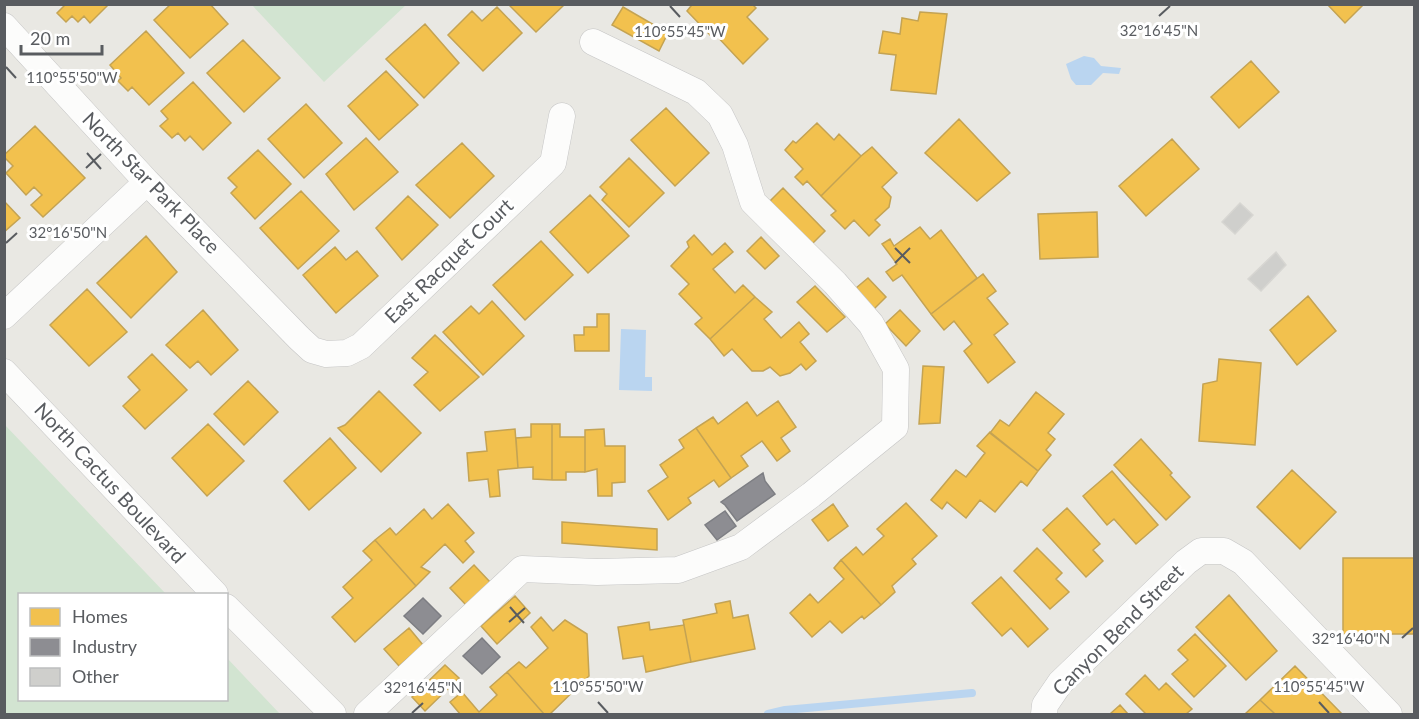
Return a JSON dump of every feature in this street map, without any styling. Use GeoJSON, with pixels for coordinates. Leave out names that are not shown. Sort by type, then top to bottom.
{"type":"FeatureCollection","features":[{"type":"Feature","properties":{"kind":"street","name":"North Star Park Place"},"geometry":{"type":"LineString","coordinates":[[4,26],[147,182],[299,338]]}},
{"type":"Feature","properties":{"kind":"street"},"geometry":{"type":"LineString","coordinates":[[367,714],[522,569],[597,573],[678,570],[741,547],[811,495],[895,427],[896,369],[891,359],[871,324],[835,283],[753,202],[735,145],[720,115],[696,92],[593,42]]}},
{"type":"Feature","properties":{"kind":"street","name":"East Racquet Court"},"geometry":{"type":"LineString","coordinates":[[299,338],[312,350],[326,354],[333,361],[361,346],[553,163],[562,116]]}},
{"type":"Feature","properties":{"kind":"street"},"geometry":{"type":"LineString","coordinates":[[4,316],[147,182]]}},
{"type":"Feature","properties":{"kind":"street","name":"North Cactus Boulevard"},"geometry":{"type":"LineString","coordinates":[[4,372],[214,593]]}},
{"type":"Feature","properties":{"kind":"street","name":"Canyon Bend Street"},"geometry":{"type":"LineString","coordinates":[[1044,714],[1045,705],[1060,683],[1186,562],[1201,551],[1224,551],[1243,562],[1389,714]]}},
{"type":"Feature","properties":{"kind":"street"},"geometry":{"type":"LineString","coordinates":[[228,609],[333,714]]}},
{"type":"Feature","properties":{"kind":"green space"},"geometry":{"type":"Polygon","coordinates":[[[252,5],[406,5],[324,82],[252,5]]]}},
{"type":"Feature","properties":{"kind":"green space"},"geometry":{"type":"Polygon","coordinates":[[[5,425],[165,593],[18,593],[18,701],[228,701],[228,659],[280,714],[5,714],[5,425]]]}},
{"type":"Feature","properties":{"kind":"water"},"geometry":{"type":"Polygon","coordinates":[[[1084,56],[1094,58],[1101,66],[1121,68],[1119,74],[1103,73],[1091,85],[1076,85],[1071,79],[1066,64],[1084,56]]]}},
{"type":"Feature","properties":{"kind":"water"},"geometry":{"type":"Polygon","coordinates":[[[621,329],[646,330],[645,377],[652,377],[652,391],[619,390],[621,329]]]}},
{"type":"Feature","properties":{"kind":"building: Homes"},"geometry":{"type":"Polygon","coordinates":[[[66,4],[109,4],[90,23],[84,16],[78,22],[72,16],[66,22],[57,13],[66,4]]]}},
{"type":"Feature","properties":{"kind":"building: Homes"},"geometry":{"type":"Polygon","coordinates":[[[171,4],[210,4],[228,24],[190,58],[154,20],[171,4]]]}},
{"type":"Feature","properties":{"kind":"building: Homes"},"geometry":{"type":"Polygon","coordinates":[[[508,4],[565,4],[536,32],[508,4]]]}},
{"type":"Feature","properties":{"kind":"building: Homes"},"geometry":{"type":"Polygon","coordinates":[[[689,4],[752,4],[756,8],[747,17],[768,39],[743,64],[713,32],[710,35],[687,11],[691,6],[689,4]]]}},
{"type":"Feature","properties":{"kind":"building: Homes"},"geometry":{"type":"Polygon","coordinates":[[[1327,4],[1364,4],[1345,23],[1327,4]]]}},
{"type":"Feature","properties":{"kind":"building: Homes"},"geometry":{"type":"Polygon","coordinates":[[[497,7],[522,33],[483,71],[448,35],[472,11],[482,21],[497,7]]]}},
{"type":"Feature","properties":{"kind":"building: Homes"},"geometry":{"type":"Polygon","coordinates":[[[623,7],[668,33],[659,51],[612,25],[623,7]]]}},
{"type":"Feature","properties":{"kind":"building: Homes"},"geometry":{"type":"Polygon","coordinates":[[[920,12],[947,14],[936,94],[891,90],[896,55],[879,53],[883,31],[900,34],[902,18],[918,21],[920,12]]]}},
{"type":"Feature","properties":{"kind":"building: Homes"},"geometry":{"type":"Polygon","coordinates":[[[425,24],[459,63],[424,98],[386,59],[425,24]]]}},
{"type":"Feature","properties":{"kind":"building: Homes"},"geometry":{"type":"Polygon","coordinates":[[[146,31],[184,73],[149,105],[132,87],[128,91],[118,81],[121,78],[110,65],[146,31]]]}},
{"type":"Feature","properties":{"kind":"building: Homes"},"geometry":{"type":"Polygon","coordinates":[[[243,40],[280,78],[244,112],[207,73],[243,40]]]}},
{"type":"Feature","properties":{"kind":"building: Homes"},"geometry":{"type":"Polygon","coordinates":[[[1251,61],[1279,92],[1239,128],[1211,97],[1251,61]]]}},
{"type":"Feature","properties":{"kind":"building: Homes"},"geometry":{"type":"Polygon","coordinates":[[[386,71],[418,105],[379,140],[348,106],[386,71]]]}},
{"type":"Feature","properties":{"kind":"building: Homes"},"geometry":{"type":"Polygon","coordinates":[[[193,82],[231,123],[203,150],[190,136],[185,141],[178,133],[172,138],[160,126],[168,119],[161,111],[193,82]]]}},
{"type":"Feature","properties":{"kind":"building: Homes"},"geometry":{"type":"Polygon","coordinates":[[[306,104],[342,143],[304,178],[268,139],[306,104]]]}},
{"type":"Feature","properties":{"kind":"building: Homes"},"geometry":{"type":"Polygon","coordinates":[[[666,108],[709,153],[675,186],[631,140],[666,108]]]}},
{"type":"Feature","properties":{"kind":"building: Homes"},"geometry":{"type":"Polygon","coordinates":[[[959,119],[1010,173],[977,201],[925,153],[959,119]]]}},
{"type":"Feature","properties":{"kind":"building: Homes"},"geometry":{"type":"Polygon","coordinates":[[[817,123],[834,140],[839,134],[861,156],[821,196],[807,181],[803,185],[795,177],[803,169],[785,150],[817,123]]]}},
{"type":"Feature","properties":{"kind":"building: Homes"},"geometry":{"type":"Polygon","coordinates":[[[35,126],[85,178],[43,217],[31,205],[42,195],[34,187],[26,195],[6,173],[13,166],[4,157],[35,126]]]}},
{"type":"Feature","properties":{"kind":"building: Homes"},"geometry":{"type":"Polygon","coordinates":[[[366,138],[398,172],[354,210],[326,174],[366,138]]]}},
{"type":"Feature","properties":{"kind":"building: Homes"},"geometry":{"type":"Polygon","coordinates":[[[1172,139],[1199,169],[1146,216],[1119,186],[1172,139]]]}},
{"type":"Feature","properties":{"kind":"building: Homes"},"geometry":{"type":"Polygon","coordinates":[[[462,143],[494,176],[450,218],[416,185],[462,143]]]}},
{"type":"Feature","properties":{"kind":"building: Homes"},"geometry":{"type":"Polygon","coordinates":[[[872,147],[897,173],[882,187],[891,197],[889,207],[875,220],[880,225],[869,236],[854,220],[845,229],[831,215],[836,211],[821,196],[872,147]]]}},
{"type":"Feature","properties":{"kind":"building: Homes"},"geometry":{"type":"Polygon","coordinates":[[[258,150],[291,184],[255,219],[231,193],[237,187],[228,178],[258,150]]]}},
{"type":"Feature","properties":{"kind":"building: Homes"},"geometry":{"type":"Polygon","coordinates":[[[629,158],[664,193],[629,227],[602,200],[607,194],[600,187],[629,158]]]}},
{"type":"Feature","properties":{"kind":"building: Homes"},"geometry":{"type":"Polygon","coordinates":[[[783,188],[825,231],[812,244],[770,201],[783,188]]]}},
{"type":"Feature","properties":{"kind":"building: Homes"},"geometry":{"type":"Polygon","coordinates":[[[301,191],[339,231],[298,269],[260,228],[301,191]]]}},
{"type":"Feature","properties":{"kind":"building: Homes"},"geometry":{"type":"Polygon","coordinates":[[[590,195],[629,236],[588,273],[550,232],[590,195]]]}},
{"type":"Feature","properties":{"kind":"building: Homes"},"geometry":{"type":"Polygon","coordinates":[[[408,196],[438,225],[402,260],[376,228],[408,196]]]}},
{"type":"Feature","properties":{"kind":"building: Homes"},"geometry":{"type":"Polygon","coordinates":[[[4,201],[20,218],[4,232],[4,201]]]}},
{"type":"Feature","properties":{"kind":"building: Homes"},"geometry":{"type":"Polygon","coordinates":[[[1097,212],[1098,257],[1040,259],[1038,214],[1097,212]]]}},
{"type":"Feature","properties":{"kind":"building: Homes"},"geometry":{"type":"Polygon","coordinates":[[[920,227],[930,239],[941,230],[977,278],[931,314],[902,275],[893,281],[886,272],[897,264],[882,244],[890,239],[894,246],[920,227]]]}},
{"type":"Feature","properties":{"kind":"building: Homes"},"geometry":{"type":"Polygon","coordinates":[[[694,235],[712,255],[725,243],[733,252],[713,269],[735,293],[743,285],[755,297],[710,339],[695,324],[702,318],[679,294],[689,284],[671,266],[689,247],[687,242],[694,235]]]}},
{"type":"Feature","properties":{"kind":"building: Homes"},"geometry":{"type":"Polygon","coordinates":[[[146,236],[177,272],[131,318],[97,283],[146,236]]]}},
{"type":"Feature","properties":{"kind":"building: Homes"},"geometry":{"type":"Polygon","coordinates":[[[761,237],[779,256],[765,269],[747,251],[761,237]]]}},
{"type":"Feature","properties":{"kind":"building: Homes"},"geometry":{"type":"Polygon","coordinates":[[[541,241],[573,275],[525,320],[493,285],[541,241]]]}},
{"type":"Feature","properties":{"kind":"building: Homes"},"geometry":{"type":"Polygon","coordinates":[[[335,247],[346,260],[357,251],[378,276],[336,313],[303,275],[335,247]]]}},
{"type":"Feature","properties":{"kind":"building: Homes"},"geometry":{"type":"Polygon","coordinates":[[[983,274],[996,291],[987,298],[1008,324],[994,335],[1015,362],[988,383],[964,351],[972,344],[954,321],[944,330],[931,314],[983,274]]]}},
{"type":"Feature","properties":{"kind":"building: Homes"},"geometry":{"type":"Polygon","coordinates":[[[868,278],[886,297],[874,309],[856,288],[868,278]]]}},
{"type":"Feature","properties":{"kind":"building: Homes"},"geometry":{"type":"Polygon","coordinates":[[[815,286],[845,317],[827,332],[797,302],[815,286]]]}},
{"type":"Feature","properties":{"kind":"building: Homes"},"geometry":{"type":"Polygon","coordinates":[[[87,289],[127,332],[89,366],[50,325],[87,289]]]}},
{"type":"Feature","properties":{"kind":"building: Homes"},"geometry":{"type":"Polygon","coordinates":[[[1308,296],[1336,331],[1297,365],[1270,330],[1308,296]]]}},
{"type":"Feature","properties":{"kind":"building: Homes"},"geometry":{"type":"Polygon","coordinates":[[[755,297],[772,312],[764,319],[781,338],[799,322],[809,334],[800,342],[816,361],[806,370],[801,364],[790,373],[780,376],[770,367],[763,371],[752,371],[732,349],[724,356],[710,339],[755,297]]]}},
{"type":"Feature","properties":{"kind":"building: Homes"},"geometry":{"type":"Polygon","coordinates":[[[492,301],[524,336],[483,375],[443,332],[471,306],[479,314],[492,301]]]}},
{"type":"Feature","properties":{"kind":"building: Homes"},"geometry":{"type":"Polygon","coordinates":[[[203,310],[238,350],[211,375],[198,361],[190,368],[166,345],[203,310]]]}},
{"type":"Feature","properties":{"kind":"building: Homes"},"geometry":{"type":"Polygon","coordinates":[[[900,310],[920,331],[906,346],[885,324],[900,310]]]}},
{"type":"Feature","properties":{"kind":"building: Homes"},"geometry":{"type":"Polygon","coordinates":[[[597,314],[609,314],[609,351],[575,351],[574,335],[584,335],[584,327],[597,327],[597,314]]]}},
{"type":"Feature","properties":{"kind":"building: Homes"},"geometry":{"type":"Polygon","coordinates":[[[435,335],[479,377],[440,411],[414,385],[428,372],[412,358],[435,335]]]}},
{"type":"Feature","properties":{"kind":"building: Homes"},"geometry":{"type":"Polygon","coordinates":[[[152,354],[187,390],[145,429],[123,406],[140,390],[128,377],[152,354]]]}},
{"type":"Feature","properties":{"kind":"building: Homes"},"geometry":{"type":"Polygon","coordinates":[[[1219,359],[1261,363],[1255,445],[1199,441],[1203,384],[1217,381],[1219,359]]]}},
{"type":"Feature","properties":{"kind":"building: Homes"},"geometry":{"type":"Polygon","coordinates":[[[923,366],[944,367],[940,423],[919,424],[923,366]]]}},
{"type":"Feature","properties":{"kind":"building: Homes"},"geometry":{"type":"Polygon","coordinates":[[[248,381],[278,412],[244,445],[214,414],[248,381]]]}},
{"type":"Feature","properties":{"kind":"building: Homes"},"geometry":{"type":"Polygon","coordinates":[[[379,391],[421,433],[381,472],[338,428],[345,425],[379,391]]]}},
{"type":"Feature","properties":{"kind":"building: Homes"},"geometry":{"type":"Polygon","coordinates":[[[1036,392],[1064,414],[1048,433],[1055,439],[1046,450],[1051,455],[1038,471],[990,433],[1000,420],[1009,426],[1036,392]]]}},
{"type":"Feature","properties":{"kind":"building: Homes"},"geometry":{"type":"Polygon","coordinates":[[[778,401],[796,427],[781,438],[790,451],[777,461],[762,441],[741,456],[748,466],[731,478],[696,428],[713,417],[718,424],[747,402],[757,416],[778,401]]]}},
{"type":"Feature","properties":{"kind":"building: Homes"},"geometry":{"type":"Polygon","coordinates":[[[208,424],[244,461],[207,496],[172,458],[208,424]]]}},
{"type":"Feature","properties":{"kind":"building: Homes"},"geometry":{"type":"Polygon","coordinates":[[[531,424],[552,424],[552,480],[533,479],[533,467],[518,468],[516,438],[531,437],[531,424]]]}},
{"type":"Feature","properties":{"kind":"building: Homes"},"geometry":{"type":"Polygon","coordinates":[[[552,424],[560,424],[560,437],[585,437],[585,472],[566,472],[566,480],[552,480],[552,424]]]}},
{"type":"Feature","properties":{"kind":"building: Homes"},"geometry":{"type":"Polygon","coordinates":[[[696,428],[731,478],[719,487],[714,480],[688,498],[691,503],[668,520],[648,491],[668,477],[660,465],[684,448],[679,440],[696,428]]]}},
{"type":"Feature","properties":{"kind":"building: Homes"},"geometry":{"type":"Polygon","coordinates":[[[515,429],[518,468],[498,470],[500,496],[490,497],[488,479],[469,481],[467,453],[487,451],[485,432],[515,429]]]}},
{"type":"Feature","properties":{"kind":"building: Homes"},"geometry":{"type":"Polygon","coordinates":[[[604,429],[605,446],[625,446],[625,482],[612,483],[612,496],[598,496],[597,469],[585,472],[585,430],[604,429]]]}},
{"type":"Feature","properties":{"kind":"building: Homes"},"geometry":{"type":"Polygon","coordinates":[[[990,432],[1038,471],[1027,486],[1021,481],[995,512],[980,500],[966,518],[947,502],[942,509],[931,500],[956,470],[966,477],[985,453],[977,446],[990,432]]]}},
{"type":"Feature","properties":{"kind":"building: Homes"},"geometry":{"type":"Polygon","coordinates":[[[330,438],[356,468],[309,510],[284,481],[330,438]]]}},
{"type":"Feature","properties":{"kind":"building: Homes"},"geometry":{"type":"Polygon","coordinates":[[[1141,439],[1190,497],[1166,520],[1114,465],[1141,439]]]}},
{"type":"Feature","properties":{"kind":"building: Homes"},"geometry":{"type":"Polygon","coordinates":[[[1292,470],[1336,512],[1300,549],[1257,507],[1292,470]]]}},
{"type":"Feature","properties":{"kind":"building: Homes"},"geometry":{"type":"Polygon","coordinates":[[[1112,471],[1158,525],[1136,544],[1114,519],[1107,525],[1083,496],[1112,471]]]}},
{"type":"Feature","properties":{"kind":"building: Homes"},"geometry":{"type":"Polygon","coordinates":[[[906,503],[937,536],[912,559],[916,564],[892,586],[895,592],[881,605],[841,560],[856,547],[863,555],[884,536],[877,529],[906,503]]]}},
{"type":"Feature","properties":{"kind":"building: Homes"},"geometry":{"type":"Polygon","coordinates":[[[448,504],[474,533],[465,541],[474,552],[463,563],[445,544],[421,567],[430,572],[416,586],[375,540],[390,528],[396,535],[424,509],[432,519],[448,504]]]}},
{"type":"Feature","properties":{"kind":"building: Homes"},"geometry":{"type":"Polygon","coordinates":[[[833,504],[848,526],[828,541],[812,520],[833,504]]]}},
{"type":"Feature","properties":{"kind":"building: Homes"},"geometry":{"type":"Polygon","coordinates":[[[1067,508],[1100,544],[1093,550],[1103,561],[1086,577],[1043,530],[1067,508]]]}},
{"type":"Feature","properties":{"kind":"building: Homes"},"geometry":{"type":"Polygon","coordinates":[[[562,522],[657,529],[657,550],[562,543],[562,522]]]}},
{"type":"Feature","properties":{"kind":"building: Homes"},"geometry":{"type":"Polygon","coordinates":[[[375,540],[416,586],[355,642],[332,617],[353,598],[343,587],[372,560],[363,551],[375,540]]]}},
{"type":"Feature","properties":{"kind":"building: Homes"},"geometry":{"type":"Polygon","coordinates":[[[1037,548],[1062,573],[1056,579],[1069,592],[1050,609],[1014,571],[1037,548]]]}},
{"type":"Feature","properties":{"kind":"building: Homes"},"geometry":{"type":"Polygon","coordinates":[[[1343,558],[1414,558],[1413,634],[1343,634],[1343,558]]]}},
{"type":"Feature","properties":{"kind":"building: Homes"},"geometry":{"type":"Polygon","coordinates":[[[841,560],[881,605],[864,619],[862,616],[842,633],[830,621],[812,637],[790,613],[810,594],[818,603],[844,579],[834,568],[841,560]]]}},
{"type":"Feature","properties":{"kind":"building: Homes"},"geometry":{"type":"Polygon","coordinates":[[[474,565],[490,582],[466,605],[450,588],[474,565]]]}},
{"type":"Feature","properties":{"kind":"building: Homes"},"geometry":{"type":"Polygon","coordinates":[[[1001,577],[1048,629],[1028,647],[1011,628],[1002,636],[972,603],[1001,577]]]}},
{"type":"Feature","properties":{"kind":"building: Homes"},"geometry":{"type":"Polygon","coordinates":[[[1229,595],[1277,651],[1246,680],[1196,627],[1229,595]]]}},
{"type":"Feature","properties":{"kind":"building: Homes"},"geometry":{"type":"Polygon","coordinates":[[[515,596],[530,613],[497,644],[481,626],[515,596]]]}},
{"type":"Feature","properties":{"kind":"building: Homes"},"geometry":{"type":"Polygon","coordinates":[[[730,601],[733,618],[748,615],[755,649],[691,662],[683,620],[717,613],[715,604],[730,601]]]}},
{"type":"Feature","properties":{"kind":"building: Homes"},"geometry":{"type":"Polygon","coordinates":[[[541,617],[553,631],[565,620],[587,634],[589,676],[550,714],[544,714],[507,672],[519,662],[526,668],[548,648],[531,627],[541,617]]]}},
{"type":"Feature","properties":{"kind":"building: Homes"},"geometry":{"type":"Polygon","coordinates":[[[649,622],[650,630],[684,625],[691,662],[646,672],[643,656],[623,659],[618,627],[649,622]]]}},
{"type":"Feature","properties":{"kind":"building: Homes"},"geometry":{"type":"Polygon","coordinates":[[[409,628],[423,645],[399,666],[384,649],[409,628]]]}},
{"type":"Feature","properties":{"kind":"building: Homes"},"geometry":{"type":"Polygon","coordinates":[[[1195,634],[1226,666],[1194,697],[1172,674],[1188,660],[1178,650],[1195,634]]]}},
{"type":"Feature","properties":{"kind":"building: Homes"},"geometry":{"type":"Polygon","coordinates":[[[445,665],[459,678],[425,711],[412,697],[445,665]]]}},
{"type":"Feature","properties":{"kind":"building: Homes"},"geometry":{"type":"Polygon","coordinates":[[[1295,666],[1342,714],[1275,714],[1260,700],[1295,666]]]}},
{"type":"Feature","properties":{"kind":"building: Homes"},"geometry":{"type":"Polygon","coordinates":[[[507,672],[544,714],[460,714],[450,702],[462,692],[479,712],[497,695],[490,687],[507,672]]]}},
{"type":"Feature","properties":{"kind":"building: Homes"},"geometry":{"type":"Polygon","coordinates":[[[1145,675],[1159,690],[1166,683],[1192,709],[1186,714],[1146,714],[1126,694],[1145,675]]]}},
{"type":"Feature","properties":{"kind":"building: Homes"},"geometry":{"type":"Polygon","coordinates":[[[1260,700],[1275,714],[1245,714],[1260,700]]]}},
{"type":"Feature","properties":{"kind":"building: Homes"},"geometry":{"type":"Polygon","coordinates":[[[1120,705],[1128,714],[1110,714],[1120,705]]]}},
{"type":"Feature","properties":{"kind":"building: Industry"},"geometry":{"type":"Polygon","coordinates":[[[763,473],[765,481],[775,494],[737,521],[721,502],[763,473]]]}},
{"type":"Feature","properties":{"kind":"building: Industry"},"geometry":{"type":"Polygon","coordinates":[[[725,511],[736,526],[717,540],[705,525],[725,511]]]}},
{"type":"Feature","properties":{"kind":"building: Industry"},"geometry":{"type":"Polygon","coordinates":[[[423,598],[441,616],[423,634],[404,616],[423,598]]]}},
{"type":"Feature","properties":{"kind":"building: Industry"},"geometry":{"type":"Polygon","coordinates":[[[482,638],[500,657],[482,674],[463,656],[482,638]]]}},
{"type":"Feature","properties":{"kind":"building: Other"},"geometry":{"type":"Polygon","coordinates":[[[1240,203],[1253,215],[1235,234],[1222,222],[1240,203]]]}},
{"type":"Feature","properties":{"kind":"building: Other"},"geometry":{"type":"Polygon","coordinates":[[[1276,252],[1286,265],[1261,291],[1248,279],[1276,252]]]}},
{"type":"Feature","properties":{"kind":"waterway"},"geometry":{"type":"LineString","coordinates":[[768,714],[785,710],[972,693]]}}]}
